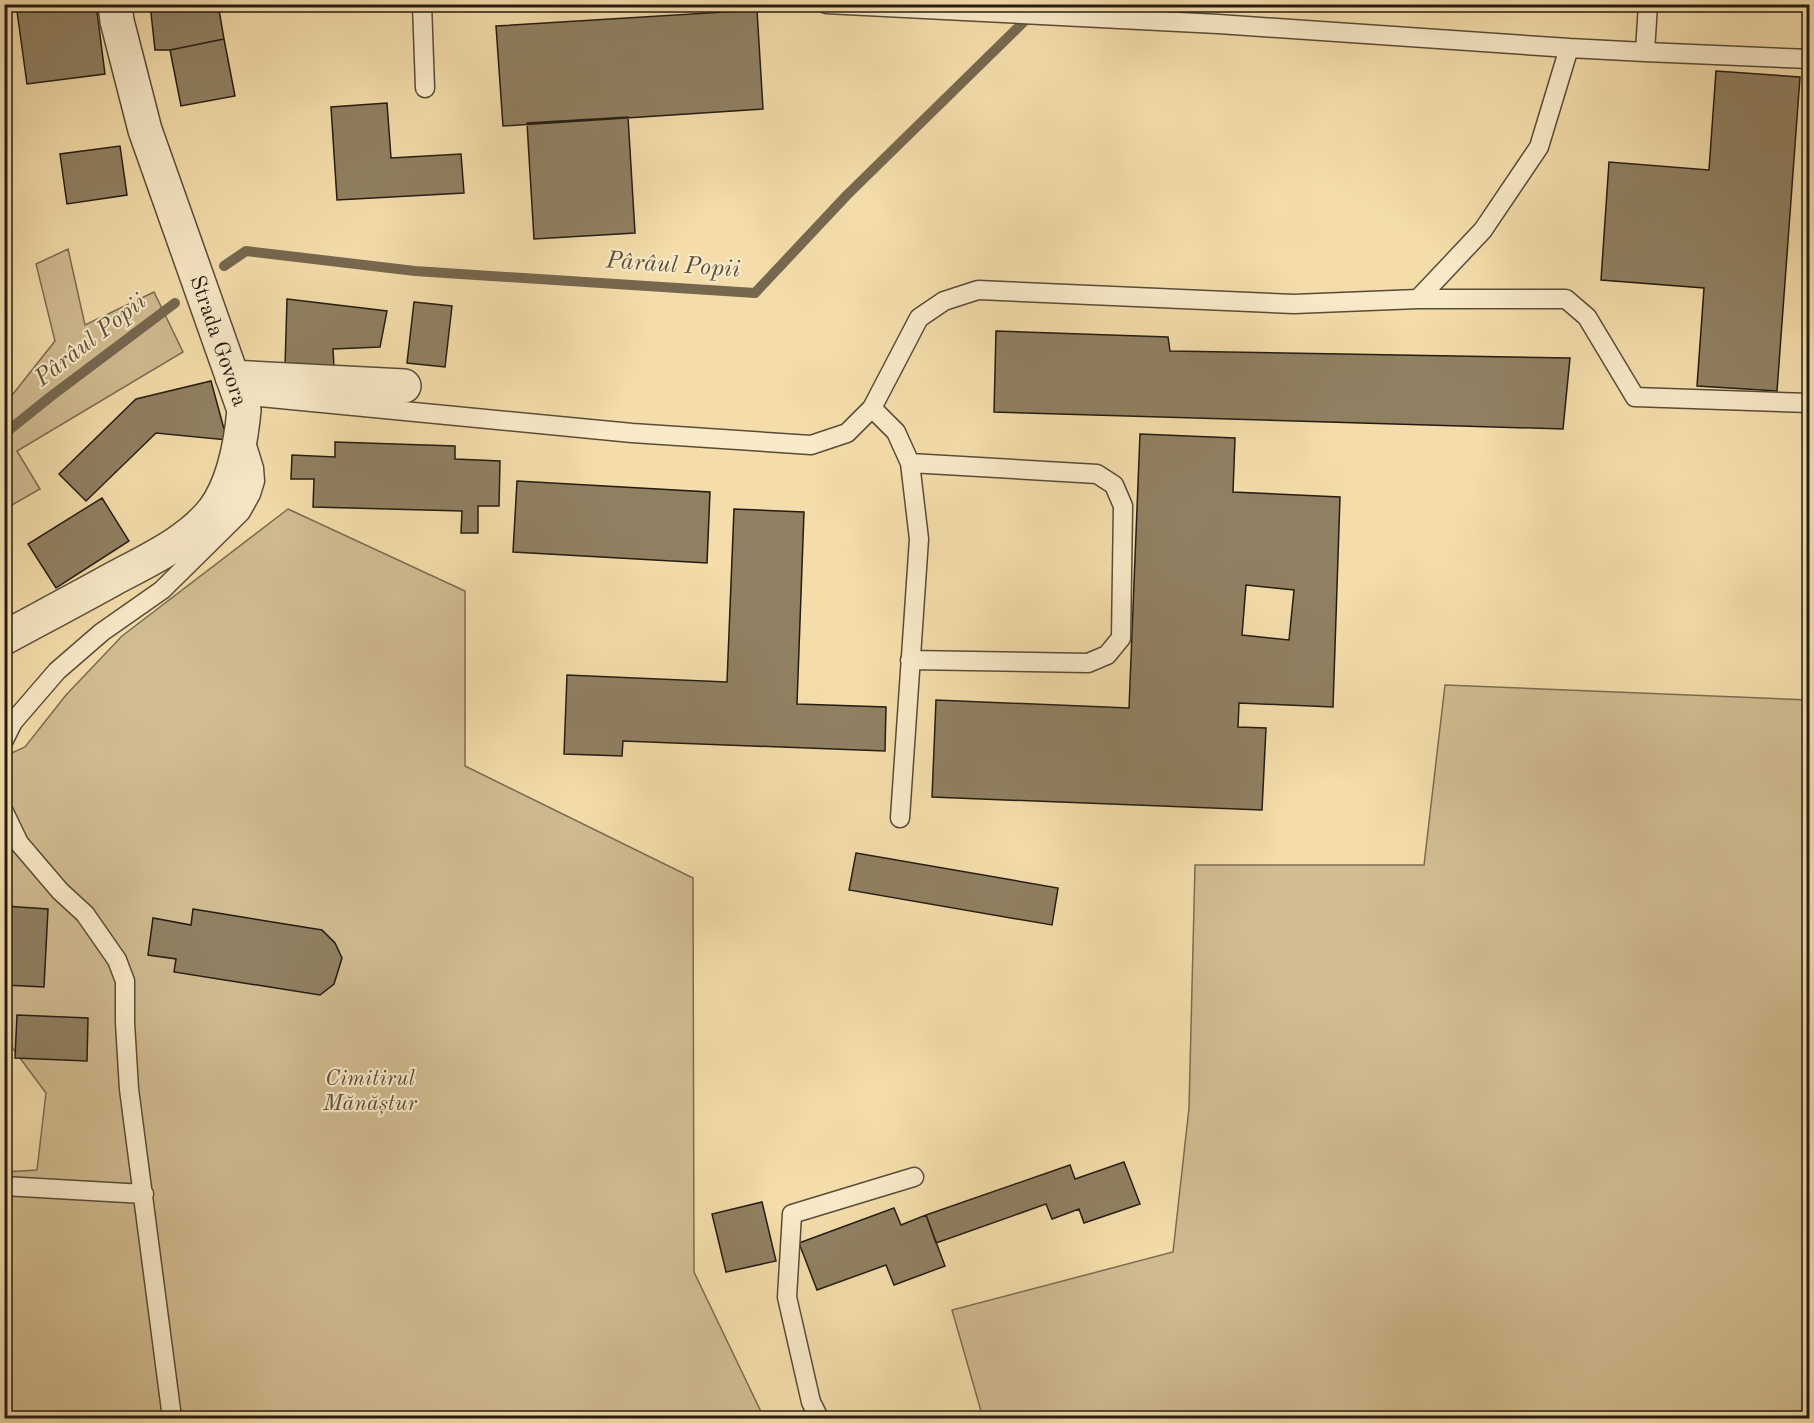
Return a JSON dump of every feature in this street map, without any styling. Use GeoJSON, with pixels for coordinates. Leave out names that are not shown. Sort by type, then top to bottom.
{"type":"FeatureCollection","features":[{"type":"Feature","properties":{"kind":"street","name":"Strada Govora"},"geometry":{"type":"LineString","coordinates":[[4,638],[164,552],[202,524],[216,507],[228,483],[242,432],[244,410],[145,130],[117,21],[115,4]]}},
{"type":"Feature","properties":{"kind":"street"},"geometry":{"type":"LineString","coordinates":[[235,386],[404,386]]}},
{"type":"Feature","properties":{"kind":"lane"},"geometry":{"type":"LineString","coordinates":[[422,4],[425,88]]}},
{"type":"Feature","properties":{"kind":"lane"},"geometry":{"type":"LineString","coordinates":[[826,4],[1218,24],[1569,48],[1809,59]]}},
{"type":"Feature","properties":{"kind":"lane"},"geometry":{"type":"LineString","coordinates":[[1645,52],[1648,4]]}},
{"type":"Feature","properties":{"kind":"lane"},"geometry":{"type":"LineString","coordinates":[[1418,299],[1484,230],[1539,147],[1569,48]]}},
{"type":"Feature","properties":{"kind":"lane"},"geometry":{"type":"LineString","coordinates":[[235,386],[632,434],[811,445],[847,433],[872,408],[919,318],[944,301],[978,290],[1294,304],[1418,299],[1566,299],[1587,317],[1635,397],[1809,403]]}},
{"type":"Feature","properties":{"kind":"lane"},"geometry":{"type":"LineString","coordinates":[[872,408],[896,432],[910,463],[919,539],[900,818]]}},
{"type":"Feature","properties":{"kind":"lane"},"geometry":{"type":"LineString","coordinates":[[4,740],[13,722],[57,671],[102,632],[162,590],[241,512],[255,481],[250,449],[242,432]]}},
{"type":"Feature","properties":{"kind":"lane"},"geometry":{"type":"LineString","coordinates":[[910,463],[1097,474],[1114,485],[1123,506],[1121,638],[1107,656],[1088,663],[910,660]]}},
{"type":"Feature","properties":{"kind":"lane"},"geometry":{"type":"LineString","coordinates":[[4,812],[20,843],[60,891],[85,914],[117,960],[125,981],[129,1089],[171,1419]]}},
{"type":"Feature","properties":{"kind":"lane"},"geometry":{"type":"LineString","coordinates":[[819,1419],[811,1402],[787,1297],[792,1214],[914,1177]]}},
{"type":"Feature","properties":{"kind":"lane"},"geometry":{"type":"LineString","coordinates":[[4,1186],[144,1194]]}},
{"type":"Feature","properties":{"kind":"green space"},"geometry":{"type":"Polygon","coordinates":[[[68,249],[85,325],[154,292],[183,352],[17,451],[40,489],[5,509],[5,404],[55,341],[36,264],[68,249]]]}},
{"type":"Feature","properties":{"kind":"green space","name":"Cimitirul Mănăștur"},"geometry":{"type":"Polygon","coordinates":[[[288,509],[465,591],[465,766],[693,878],[694,1272],[764,1418],[5,1418],[5,1172],[37,1170],[46,1093],[5,1038],[5,756],[25,747],[66,695],[122,636],[288,509]]]}},
{"type":"Feature","properties":{"kind":"green space"},"geometry":{"type":"Polygon","coordinates":[[[1445,685],[1809,700],[1809,1418],[983,1418],[952,1310],[1173,1252],[1189,1108],[1195,865],[1424,865],[1445,685]]]}},
{"type":"Feature","properties":{"kind":"building"},"geometry":{"type":"Polygon","coordinates":[[[16,4],[96,4],[105,74],[27,84],[16,4]]]}},
{"type":"Feature","properties":{"kind":"building"},"geometry":{"type":"Polygon","coordinates":[[[150,4],[218,4],[224,39],[170,50],[155,50],[150,4]]]}},
{"type":"Feature","properties":{"kind":"building"},"geometry":{"type":"Polygon","coordinates":[[[757,10],[763,109],[503,126],[496,26],[757,10]]]}},
{"type":"Feature","properties":{"kind":"building"},"geometry":{"type":"Polygon","coordinates":[[[224,39],[235,96],[181,106],[170,50],[224,39]]]}},
{"type":"Feature","properties":{"kind":"building"},"geometry":{"type":"Polygon","coordinates":[[[1716,71],[1800,77],[1777,391],[1697,386],[1704,288],[1601,280],[1609,162],[1709,170],[1716,71]]]}},
{"type":"Feature","properties":{"kind":"building"},"geometry":{"type":"Polygon","coordinates":[[[387,103],[391,158],[461,154],[464,193],[337,200],[331,107],[387,103]]]}},
{"type":"Feature","properties":{"kind":"building"},"geometry":{"type":"Polygon","coordinates":[[[628,117],[635,233],[534,239],[527,123],[628,117]]]}},
{"type":"Feature","properties":{"kind":"building"},"geometry":{"type":"Polygon","coordinates":[[[120,146],[127,195],[67,204],[60,154],[120,146]]]}},
{"type":"Feature","properties":{"kind":"building"},"geometry":{"type":"Polygon","coordinates":[[[287,299],[387,311],[380,347],[333,349],[334,367],[285,367],[287,299]]]}},
{"type":"Feature","properties":{"kind":"building"},"geometry":{"type":"Polygon","coordinates":[[[414,302],[452,306],[445,367],[407,363],[414,302]]]}},
{"type":"Feature","properties":{"kind":"building"},"geometry":{"type":"Polygon","coordinates":[[[996,331],[1168,337],[1170,351],[1570,358],[1563,429],[994,412],[996,331]]]}},
{"type":"Feature","properties":{"kind":"building"},"geometry":{"type":"Polygon","coordinates":[[[211,381],[227,440],[156,433],[86,501],[59,474],[136,399],[211,381]]]}},
{"type":"Feature","properties":{"kind":"building"},"geometry":{"type":"Polygon","coordinates":[[[1140,434],[1235,438],[1233,492],[1340,497],[1333,707],[1239,703],[1238,727],[1266,728],[1262,810],[932,797],[936,700],[1129,708],[1140,434]],[[1246,585],[1242,635],[1289,640],[1294,590],[1246,585]]]}},
{"type":"Feature","properties":{"kind":"building"},"geometry":{"type":"Polygon","coordinates":[[[335,442],[455,446],[455,459],[500,461],[499,506],[478,506],[478,533],[461,533],[462,511],[313,507],[314,479],[291,479],[292,455],[335,457],[335,442]]]}},
{"type":"Feature","properties":{"kind":"building"},"geometry":{"type":"Polygon","coordinates":[[[517,481],[710,492],[707,563],[513,552],[517,481]]]}},
{"type":"Feature","properties":{"kind":"building"},"geometry":{"type":"Polygon","coordinates":[[[102,498],[129,541],[56,588],[28,544],[102,498]]]}},
{"type":"Feature","properties":{"kind":"building"},"geometry":{"type":"Polygon","coordinates":[[[734,509],[804,512],[797,704],[886,707],[885,751],[623,741],[622,756],[564,754],[567,675],[727,682],[734,509]]]}},
{"type":"Feature","properties":{"kind":"building"},"geometry":{"type":"Polygon","coordinates":[[[856,853],[1058,888],[1052,925],[849,890],[856,853]]]}},
{"type":"Feature","properties":{"kind":"building"},"geometry":{"type":"Polygon","coordinates":[[[4,906],[48,909],[44,987],[4,985],[4,906]]]}},
{"type":"Feature","properties":{"kind":"building"},"geometry":{"type":"Polygon","coordinates":[[[193,909],[322,930],[335,943],[342,958],[334,984],[320,995],[174,972],[176,959],[148,955],[153,918],[191,925],[193,909]]]}},
{"type":"Feature","properties":{"kind":"building"},"geometry":{"type":"Polygon","coordinates":[[[17,1015],[88,1018],[87,1061],[15,1058],[17,1015]]]}},
{"type":"Feature","properties":{"kind":"building"},"geometry":{"type":"Polygon","coordinates":[[[1124,1162],[1140,1204],[1084,1223],[1079,1209],[1052,1219],[1046,1204],[936,1243],[926,1215],[1070,1165],[1075,1179],[1124,1162]]]}},
{"type":"Feature","properties":{"kind":"building"},"geometry":{"type":"Polygon","coordinates":[[[762,1202],[776,1261],[726,1272],[712,1214],[762,1202]]]}},
{"type":"Feature","properties":{"kind":"building"},"geometry":{"type":"Polygon","coordinates":[[[894,1208],[901,1225],[926,1215],[945,1266],[894,1285],[886,1265],[817,1290],[799,1243],[894,1208]]]}},
{"type":"Feature","properties":{"kind":"waterway","name":"Pârâul Popii"},"geometry":{"type":"LineString","coordinates":[[224,266],[246,251],[415,271],[755,293],[847,195],[1042,4]]}},
{"type":"Feature","properties":{"kind":"waterway","name":"Pârâul Popii"},"geometry":{"type":"LineString","coordinates":[[4,434],[175,303]]}}]}
